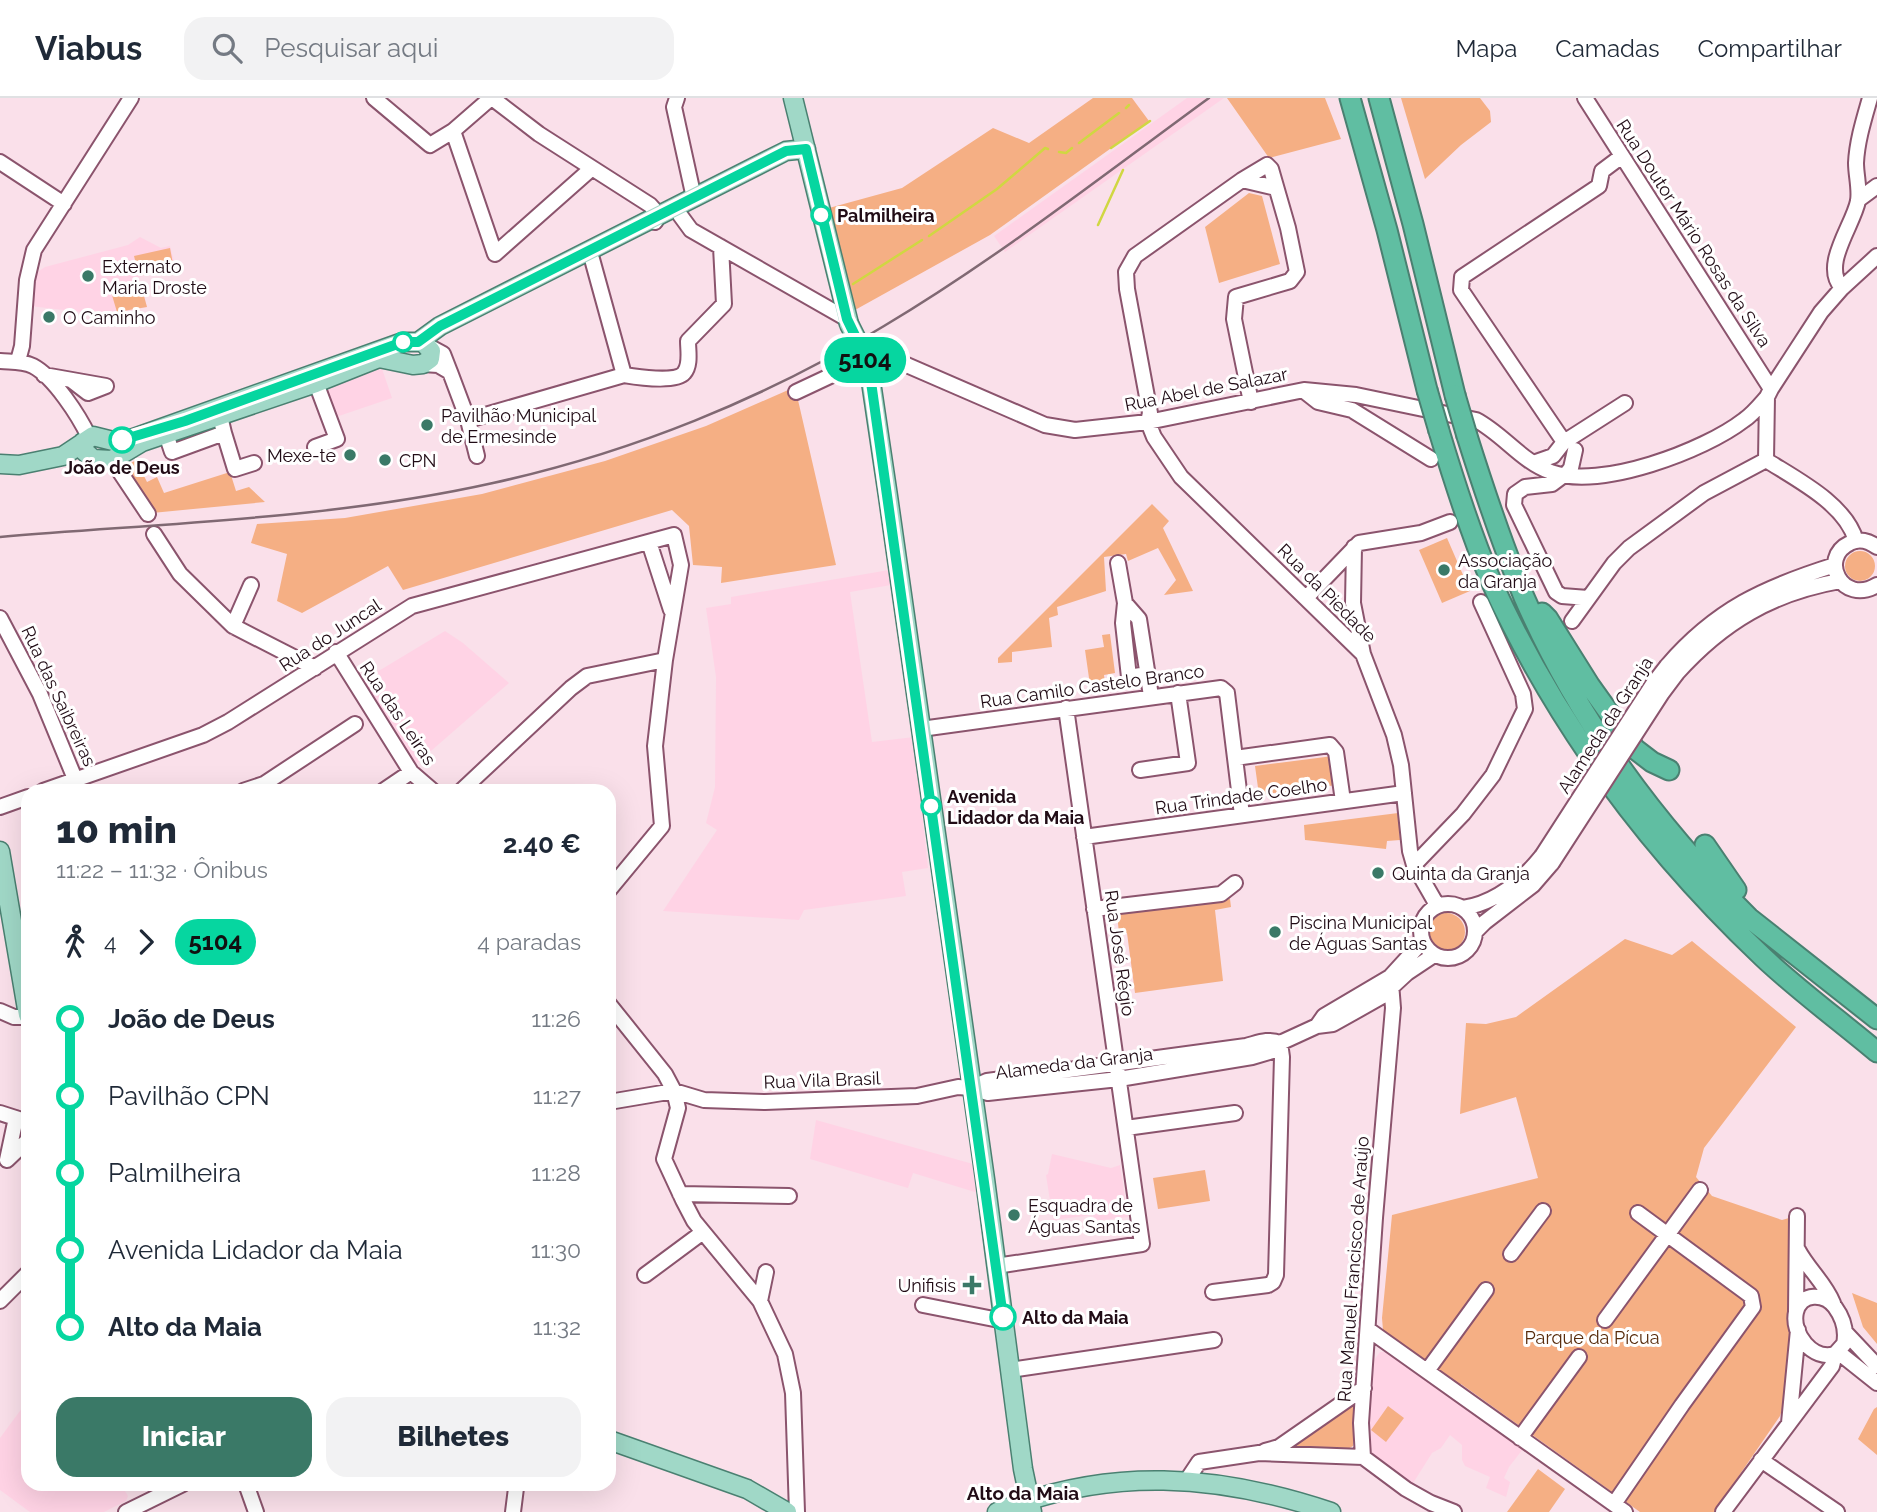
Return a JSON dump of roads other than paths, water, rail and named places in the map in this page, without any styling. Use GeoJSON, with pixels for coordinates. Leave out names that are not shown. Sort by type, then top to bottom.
{"type":"FeatureCollection","features":[{"type":"Feature","properties":{"kind":"highway"},"geometry":{"type":"LineString","coordinates":[[1350,98],[1387,230],[1427,390],[1463,510],[1491,580],[1524,648],[1572,732],[1634,817],[1679,872],[1772,965],[1877,1052]]}},
{"type":"Feature","properties":{"kind":"highway"},"geometry":{"type":"LineString","coordinates":[[1379,98],[1466,436],[1491,511],[1525,597],[1577,701],[1601,738],[1685,850],[1731,901],[1877,1019]]}},
{"type":"Feature","properties":{"kind":"highway"},"geometry":{"type":"LineString","coordinates":[[1525,597],[1548,619],[1590,686],[1635,748],[1652,762],[1669,770]]}},
{"type":"Feature","properties":{"kind":"highway"},"geometry":{"type":"LineString","coordinates":[[1705,845],[1730,883],[1793,953]]}},
{"type":"Feature","properties":{"kind":"highway"},"geometry":{"type":"LineString","coordinates":[[1853,1031],[1877,1046]]}},
{"type":"Feature","properties":{"kind":"main road"},"geometry":{"type":"LineString","coordinates":[[793,98],[848,321],[864,354],[872,389],[1023,1469],[1031,1505]]}},
{"type":"Feature","properties":{"kind":"main road"},"geometry":{"type":"LineString","coordinates":[[425,349],[440,326],[786,151],[806,149]]}},
{"type":"Feature","properties":{"kind":"main road"},"geometry":{"type":"LineString","coordinates":[[113,453],[142,435],[399,353],[425,349],[456,326],[546,285],[806,149]]}},
{"type":"Feature","properties":{"kind":"main road"},"geometry":{"type":"LineString","coordinates":[[0,471],[20,473],[46,470],[113,453],[166,434],[222,425],[325,377]]}},
{"type":"Feature","properties":{"kind":"main road"},"geometry":{"type":"LineString","coordinates":[[0,464],[19,465],[63,457],[86,440],[98,436],[113,453]]}},
{"type":"Feature","properties":{"kind":"main road"},"geometry":{"type":"LineString","coordinates":[[86,440],[83,450],[93,458]]}},
{"type":"Feature","properties":{"kind":"main road"},"geometry":{"type":"LineString","coordinates":[[0,851],[21,975]]}},
{"type":"Feature","properties":{"kind":"main road"},"geometry":{"type":"LineString","coordinates":[[616,1442],[747,1489],[787,1512]]}},
{"type":"Feature","properties":{"kind":"main road"},"geometry":{"type":"LineString","coordinates":[[997,1512],[1031,1505],[1101,1483],[1187,1480],[1284,1497],[1331,1512]]}},
{"type":"Feature","properties":{"kind":"street"},"geometry":{"type":"LineString","coordinates":[[374,98],[430,145],[453,131],[491,98],[538,134],[650,205],[659,215],[654,224],[634,234],[628,241]]}},
{"type":"Feature","properties":{"kind":"street"},"geometry":{"type":"LineString","coordinates":[[677,98],[674,107],[694,198]]}},
{"type":"Feature","properties":{"kind":"street","name":"Rua Doutor Mário Rosas da Silva"},"geometry":{"type":"LineString","coordinates":[[1585,98],[1622,156],[1760,412]]}},
{"type":"Feature","properties":{"kind":"street"},"geometry":{"type":"LineString","coordinates":[[1828,305],[1836,263],[1858,200],[1856,162],[1870,98]]}},
{"type":"Feature","properties":{"kind":"street"},"geometry":{"type":"LineString","coordinates":[[18,361],[22,346],[30,261],[34,250],[127,100]]}},
{"type":"Feature","properties":{"kind":"street"},"geometry":{"type":"LineString","coordinates":[[453,131],[495,254],[591,169]]}},
{"type":"Feature","properties":{"kind":"street"},"geometry":{"type":"LineString","coordinates":[[1598,475],[1586,467],[1569,446],[1461,290],[1462,276],[1599,186],[1602,171],[1622,156]]}},
{"type":"Feature","properties":{"kind":"street"},"geometry":{"type":"LineString","coordinates":[[0,162],[64,204]]}},
{"type":"Feature","properties":{"kind":"street"},"geometry":{"type":"LineString","coordinates":[[1149,422],[1150,413],[1126,272],[1135,256],[1267,165],[1271,169],[1297,272],[1290,281],[1236,297],[1234,319],[1251,402]]}},
{"type":"Feature","properties":{"kind":"street"},"geometry":{"type":"LineString","coordinates":[[1242,180],[1276,188]]}},
{"type":"Feature","properties":{"kind":"street"},"geometry":{"type":"LineString","coordinates":[[1858,200],[1877,186]]}},
{"type":"Feature","properties":{"kind":"street"},"geometry":{"type":"LineString","coordinates":[[680,215],[691,230],[848,321]]}},
{"type":"Feature","properties":{"kind":"street"},"geometry":{"type":"LineString","coordinates":[[468,419],[624,375],[678,378],[685,373],[689,361],[688,341],[724,304],[721,247]]}},
{"type":"Feature","properties":{"kind":"street"},"geometry":{"type":"LineString","coordinates":[[1766,460],[1760,412],[1828,305],[1877,256]]}},
{"type":"Feature","properties":{"kind":"street"},"geometry":{"type":"LineString","coordinates":[[592,259],[624,375]]}},
{"type":"Feature","properties":{"kind":"street"},"geometry":{"type":"LineString","coordinates":[[1836,263],[1838,283],[1847,284]]}},
{"type":"Feature","properties":{"kind":"street"},"geometry":{"type":"LineString","coordinates":[[425,349],[439,365],[450,372],[468,419],[477,456]]}},
{"type":"Feature","properties":{"kind":"street","name":"Rua Abel de Salazar"},"geometry":{"type":"LineString","coordinates":[[864,354],[879,353],[1045,425],[1075,430],[1149,422],[1304,390],[1356,395],[1466,417],[1486,425],[1533,463],[1562,475],[1598,475],[1646,466],[1713,440],[1760,412]]}},
{"type":"Feature","properties":{"kind":"street"},"geometry":{"type":"LineString","coordinates":[[796,392],[864,354]]}},
{"type":"Feature","properties":{"kind":"street"},"geometry":{"type":"LineString","coordinates":[[0,361],[18,361],[31,365],[44,375],[81,420],[86,440]]}},
{"type":"Feature","properties":{"kind":"street"},"geometry":{"type":"LineString","coordinates":[[44,375],[71,380]]}},
{"type":"Feature","properties":{"kind":"street"},"geometry":{"type":"LineString","coordinates":[[315,447],[337,439],[325,377]]}},
{"type":"Feature","properties":{"kind":"street"},"geometry":{"type":"LineString","coordinates":[[1304,390],[1318,402],[1352,410],[1430,459]]}},
{"type":"Feature","properties":{"kind":"street"},"geometry":{"type":"LineString","coordinates":[[1533,463],[1553,456],[1569,446],[1625,403]]}},
{"type":"Feature","properties":{"kind":"street","name":"Rua da Piedade"},"geometry":{"type":"LineString","coordinates":[[1149,422],[1154,437],[1181,477],[1363,654],[1394,735],[1414,865],[1437,905]]}},
{"type":"Feature","properties":{"kind":"street"},"geometry":{"type":"LineString","coordinates":[[222,425],[235,469],[254,463]]}},
{"type":"Feature","properties":{"kind":"street"},"geometry":{"type":"LineString","coordinates":[[1569,446],[1571,468],[1552,484],[1525,487],[1515,494],[1514,505],[1556,592],[1562,596],[1588,598]]}},
{"type":"Feature","properties":{"kind":"street"},"geometry":{"type":"LineString","coordinates":[[113,453],[148,514]]}},
{"type":"Feature","properties":{"kind":"street"},"geometry":{"type":"LineString","coordinates":[[1766,460],[1813,489],[1836,509],[1853,530],[1856,541]]}},
{"type":"Feature","properties":{"kind":"street"},"geometry":{"type":"LineString","coordinates":[[1572,621],[1629,548],[1704,493],[1766,460]]}},
{"type":"Feature","properties":{"kind":"street"},"geometry":{"type":"LineString","coordinates":[[1306,598],[1359,543],[1420,533],[1450,522]]}},
{"type":"Feature","properties":{"kind":"street"},"geometry":{"type":"LineString","coordinates":[[154,534],[180,574],[233,626],[315,668]]}},
{"type":"Feature","properties":{"kind":"street","name":"Rua do Juncal"},"geometry":{"type":"LineString","coordinates":[[81,784],[203,734],[315,668],[336,652],[412,606],[674,535],[681,565],[673,614]]}},
{"type":"Feature","properties":{"kind":"street"},"geometry":{"type":"LineString","coordinates":[[1840,581],[1835,565],[1841,549],[1864,540],[1877,547]]}},
{"type":"Feature","properties":{"kind":"street"},"geometry":{"type":"LineString","coordinates":[[616,882],[662,826],[654,746],[673,614],[649,542]]}},
{"type":"Feature","properties":{"kind":"street"},"geometry":{"type":"LineString","coordinates":[[1354,547],[1353,603],[1363,654]]}},
{"type":"Feature","properties":{"kind":"street"},"geometry":{"type":"LineString","coordinates":[[1118,563],[1125,603],[1139,619],[1151,696]]}},
{"type":"Feature","properties":{"kind":"street","name":"Alameda da Granja"},"geometry":{"type":"LineString","coordinates":[[1390,983],[1434,955],[1443,958],[1461,955],[1469,949],[1475,932],[1485,922],[1533,885],[1547,860],[1662,693],[1672,670],[1711,623],[1741,602],[1779,583],[1835,565]]}},
{"type":"Feature","properties":{"kind":"street","name":"Alameda da Granja"},"geometry":{"type":"LineString","coordinates":[[1672,670],[1746,614],[1796,590],[1840,581],[1853,590],[1862,591],[1877,585]]}},
{"type":"Feature","properties":{"kind":"street"},"geometry":{"type":"LineString","coordinates":[[233,626],[251,585]]}},
{"type":"Feature","properties":{"kind":"street"},"geometry":{"type":"LineString","coordinates":[[1414,865],[1463,814],[1493,775],[1525,709],[1523,694],[1481,602]]}},
{"type":"Feature","properties":{"kind":"street","name":"Rua das Saibreiras"},"geometry":{"type":"LineString","coordinates":[[0,618],[40,694],[79,784]]}},
{"type":"Feature","properties":{"kind":"street","name":"Rua das Leiras"},"geometry":{"type":"LineString","coordinates":[[336,652],[411,772],[425,784]]}},
{"type":"Feature","properties":{"kind":"street"},"geometry":{"type":"LineString","coordinates":[[468,784],[587,676],[665,660]]}},
{"type":"Feature","properties":{"kind":"street","name":"Rua Camilo Castelo Branco"},"geometry":{"type":"LineString","coordinates":[[921,729],[1221,688],[1227,693],[1242,815]]}},
{"type":"Feature","properties":{"kind":"street"},"geometry":{"type":"LineString","coordinates":[[1140,770],[1188,763],[1178,693]]}},
{"type":"Feature","properties":{"kind":"street","name":"Rua José Régio"},"geometry":{"type":"LineString","coordinates":[[996,1266],[1142,1244],[1066,708]]}},
{"type":"Feature","properties":{"kind":"street"},"geometry":{"type":"LineString","coordinates":[[264,784],[355,724]]}},
{"type":"Feature","properties":{"kind":"street"},"geometry":{"type":"LineString","coordinates":[[1235,758],[1330,745],[1336,752],[1343,801]]}},
{"type":"Feature","properties":{"kind":"street"},"geometry":{"type":"LineString","coordinates":[[393,784],[411,772]]}},
{"type":"Feature","properties":{"kind":"street","name":"Rua Trindade Coelho"},"geometry":{"type":"LineString","coordinates":[[1084,837],[1404,793]]}},
{"type":"Feature","properties":{"kind":"street"},"geometry":{"type":"LineString","coordinates":[[0,807],[21,800]]}},
{"type":"Feature","properties":{"kind":"street","name":"Alameda da Granja"},"geometry":{"type":"LineString","coordinates":[[971,1088],[987,1081],[1118,1072],[1264,1041],[1273,1040],[1280,1043],[1317,1026],[1333,1024],[1381,997],[1422,942],[1421,925],[1430,910],[1437,905],[1455,904],[1463,908],[1481,905],[1496,898],[1547,860]]}},
{"type":"Feature","properties":{"kind":"street"},"geometry":{"type":"LineString","coordinates":[[1094,909],[1221,894],[1235,883]]}},
{"type":"Feature","properties":{"kind":"street"},"geometry":{"type":"LineString","coordinates":[[1463,908],[1470,914],[1475,932]]}},
{"type":"Feature","properties":{"kind":"street"},"geometry":{"type":"LineString","coordinates":[[1422,942],[1434,955]]}},
{"type":"Feature","properties":{"kind":"street","name":"Rua Manuel Francisco de Araújo"},"geometry":{"type":"LineString","coordinates":[[1363,1457],[1361,1423],[1393,1011],[1390,983]]}},
{"type":"Feature","properties":{"kind":"street"},"geometry":{"type":"LineString","coordinates":[[0,1011],[14,1017],[21,1016]]}},
{"type":"Feature","properties":{"kind":"street"},"geometry":{"type":"LineString","coordinates":[[616,1013],[665,1074],[674,1091],[678,1108],[664,1159],[680,1194],[694,1221],[760,1301],[785,1354],[791,1378],[797,1512]]}},
{"type":"Feature","properties":{"kind":"street"},"geometry":{"type":"LineString","coordinates":[[1213,1293],[1268,1284],[1273,1282],[1276,1275],[1282,1057],[1280,1043]]}},
{"type":"Feature","properties":{"kind":"street","name":"Rua Vila Brasil"},"geometry":{"type":"LineString","coordinates":[[674,1091],[704,1100],[765,1102],[917,1096],[958,1087],[971,1088]]}},
{"type":"Feature","properties":{"kind":"street"},"geometry":{"type":"LineString","coordinates":[[616,1101],[674,1091]]}},
{"type":"Feature","properties":{"kind":"street"},"geometry":{"type":"LineString","coordinates":[[0,1113],[21,1120]]}},
{"type":"Feature","properties":{"kind":"street"},"geometry":{"type":"LineString","coordinates":[[1126,1128],[1235,1113]]}},
{"type":"Feature","properties":{"kind":"street"},"geometry":{"type":"LineString","coordinates":[[21,1123],[7,1160],[21,1147]]}},
{"type":"Feature","properties":{"kind":"street"},"geometry":{"type":"LineString","coordinates":[[1605,1320],[1700,1190]]}},
{"type":"Feature","properties":{"kind":"street"},"geometry":{"type":"LineString","coordinates":[[680,1194],[789,1196]]}},
{"type":"Feature","properties":{"kind":"street"},"geometry":{"type":"LineString","coordinates":[[1511,1254],[1543,1211]]}},
{"type":"Feature","properties":{"kind":"street"},"geometry":{"type":"LineString","coordinates":[[1369,1330],[1620,1508],[1682,1405],[1753,1307],[1751,1296],[1638,1213]]}},
{"type":"Feature","properties":{"kind":"street"},"geometry":{"type":"LineString","coordinates":[[1788,1425],[1798,1329],[1797,1216]]}},
{"type":"Feature","properties":{"kind":"street"},"geometry":{"type":"LineString","coordinates":[[645,1275],[703,1233]]}},
{"type":"Feature","properties":{"kind":"street"},"geometry":{"type":"LineString","coordinates":[[1797,1249],[1805,1264],[1830,1295],[1833,1304]]}},
{"type":"Feature","properties":{"kind":"street"},"geometry":{"type":"LineString","coordinates":[[745,1282],[753,1281],[766,1272],[760,1301]]}},
{"type":"Feature","properties":{"kind":"street"},"geometry":{"type":"LineString","coordinates":[[1,1297],[21,1279]]}},
{"type":"Feature","properties":{"kind":"street"},"geometry":{"type":"LineString","coordinates":[[1427,1371],[1486,1290]]}},
{"type":"Feature","properties":{"kind":"street"},"geometry":{"type":"LineString","coordinates":[[1723,1512],[1832,1366],[1836,1353],[1844,1344],[1845,1332],[1841,1315],[1826,1298],[1812,1296],[1803,1301],[1797,1311]]}},
{"type":"Feature","properties":{"kind":"street"},"geometry":{"type":"LineString","coordinates":[[923,1305],[1004,1321]]}},
{"type":"Feature","properties":{"kind":"street"},"geometry":{"type":"LineString","coordinates":[[1798,1329],[1803,1340],[1816,1353],[1824,1356],[1836,1353]]}},
{"type":"Feature","properties":{"kind":"street"},"geometry":{"type":"LineString","coordinates":[[1845,1332],[1877,1366]]}},
{"type":"Feature","properties":{"kind":"street"},"geometry":{"type":"LineString","coordinates":[[1010,1370],[1213,1340]]}},
{"type":"Feature","properties":{"kind":"street"},"geometry":{"type":"LineString","coordinates":[[1836,1353],[1877,1383]]}},
{"type":"Feature","properties":{"kind":"street"},"geometry":{"type":"LineString","coordinates":[[1520,1438],[1579,1357]]}},
{"type":"Feature","properties":{"kind":"street"},"geometry":{"type":"LineString","coordinates":[[1187,1480],[1199,1462],[1259,1453],[1279,1447],[1364,1388]]}},
{"type":"Feature","properties":{"kind":"street"},"geometry":{"type":"LineString","coordinates":[[1259,1453],[1363,1457],[1406,1489],[1454,1512]]}},
{"type":"Feature","properties":{"kind":"street"},"geometry":{"type":"LineString","coordinates":[[1761,1460],[1837,1512]]}},
{"type":"Feature","properties":{"kind":"street"},"geometry":{"type":"LineString","coordinates":[[127,1512],[168,1491]]}},
{"type":"Feature","properties":{"kind":"street"},"geometry":{"type":"LineString","coordinates":[[248,1491],[256,1512]]}},
{"type":"Feature","properties":{"kind":"street"},"geometry":{"type":"LineString","coordinates":[[513,1512],[516,1491]]}},
{"type":"Feature","properties":{"kind":"waterway"},"geometry":{"type":"LineString","coordinates":[[1126,108],[1129,105]]}},
{"type":"Feature","properties":{"kind":"waterway"},"geometry":{"type":"LineString","coordinates":[[1079,143],[1119,113]]}},
{"type":"Feature","properties":{"kind":"waterway"},"geometry":{"type":"LineString","coordinates":[[1111,148],[1150,121]]}},
{"type":"Feature","properties":{"kind":"waterway"},"geometry":{"type":"LineString","coordinates":[[929,236],[997,189],[1045,148],[1048,149]]}},
{"type":"Feature","properties":{"kind":"waterway"},"geometry":{"type":"LineString","coordinates":[[1059,152],[1066,153],[1072,148]]}},
{"type":"Feature","properties":{"kind":"waterway"},"geometry":{"type":"LineString","coordinates":[[1098,225],[1123,170]]}},
{"type":"Feature","properties":{"kind":"waterway"},"geometry":{"type":"LineString","coordinates":[[853,284],[922,240]]}},
{"type":"Feature","properties":{"kind":"railway"},"geometry":{"type":"LineString","coordinates":[[0,537],[310,512],[432,495],[544,471],[695,421],[792,377],[926,300],[1009,245],[1209,98]]}},
{"type":"Feature","properties":{"kind":"place","name":"Palmilheira"},"geometry":{"type":"Point","coordinates":[821,215]}},
{"type":"Feature","properties":{"kind":"place","name":"Externato Maria Droste"},"geometry":{"type":"Point","coordinates":[88,276]}},
{"type":"Feature","properties":{"kind":"place","name":"O Caminho"},"geometry":{"type":"Point","coordinates":[49,317]}},
{"type":"Feature","properties":{"kind":"place","name":"Pavilhão Municipal de Ermesinde"},"geometry":{"type":"Point","coordinates":[427,425]}},
{"type":"Feature","properties":{"kind":"place","name":"João de Deus"},"geometry":{"type":"Point","coordinates":[122,440]}},
{"type":"Feature","properties":{"kind":"place","name":"Mexe-te"},"geometry":{"type":"Point","coordinates":[350,455]}},
{"type":"Feature","properties":{"kind":"place","name":"CPN"},"geometry":{"type":"Point","coordinates":[385,460]}},
{"type":"Feature","properties":{"kind":"place","name":"Associação da Granja"},"geometry":{"type":"Point","coordinates":[1444,570]}},
{"type":"Feature","properties":{"kind":"place","name":"Avenida Lidador da Maia"},"geometry":{"type":"Point","coordinates":[931,806]}},
{"type":"Feature","properties":{"kind":"place","name":"Quinta da Granja"},"geometry":{"type":"Point","coordinates":[1378,873]}},
{"type":"Feature","properties":{"kind":"place","name":"Piscina Municipal de Águas Santas"},"geometry":{"type":"Point","coordinates":[1275,932]}},
{"type":"Feature","properties":{"kind":"place","name":"Esquadra de Águas Santas"},"geometry":{"type":"Point","coordinates":[1014,1215]}},
{"type":"Feature","properties":{"kind":"place","name":"Unifisis"},"geometry":{"type":"Point","coordinates":[972,1285]}},
{"type":"Feature","properties":{"kind":"place","name":"Alto da Maia"},"geometry":{"type":"Point","coordinates":[1003,1317]}},
{"type":"Feature","properties":{"kind":"district","name":"Alto da Maia"},"geometry":{"type":"Point","coordinates":[1023,1493]}},
{"type":"Feature","properties":{"kind":"park label","name":"Parque da Pícua"},"geometry":{"type":"Point","coordinates":[1592,1337]}}]}
